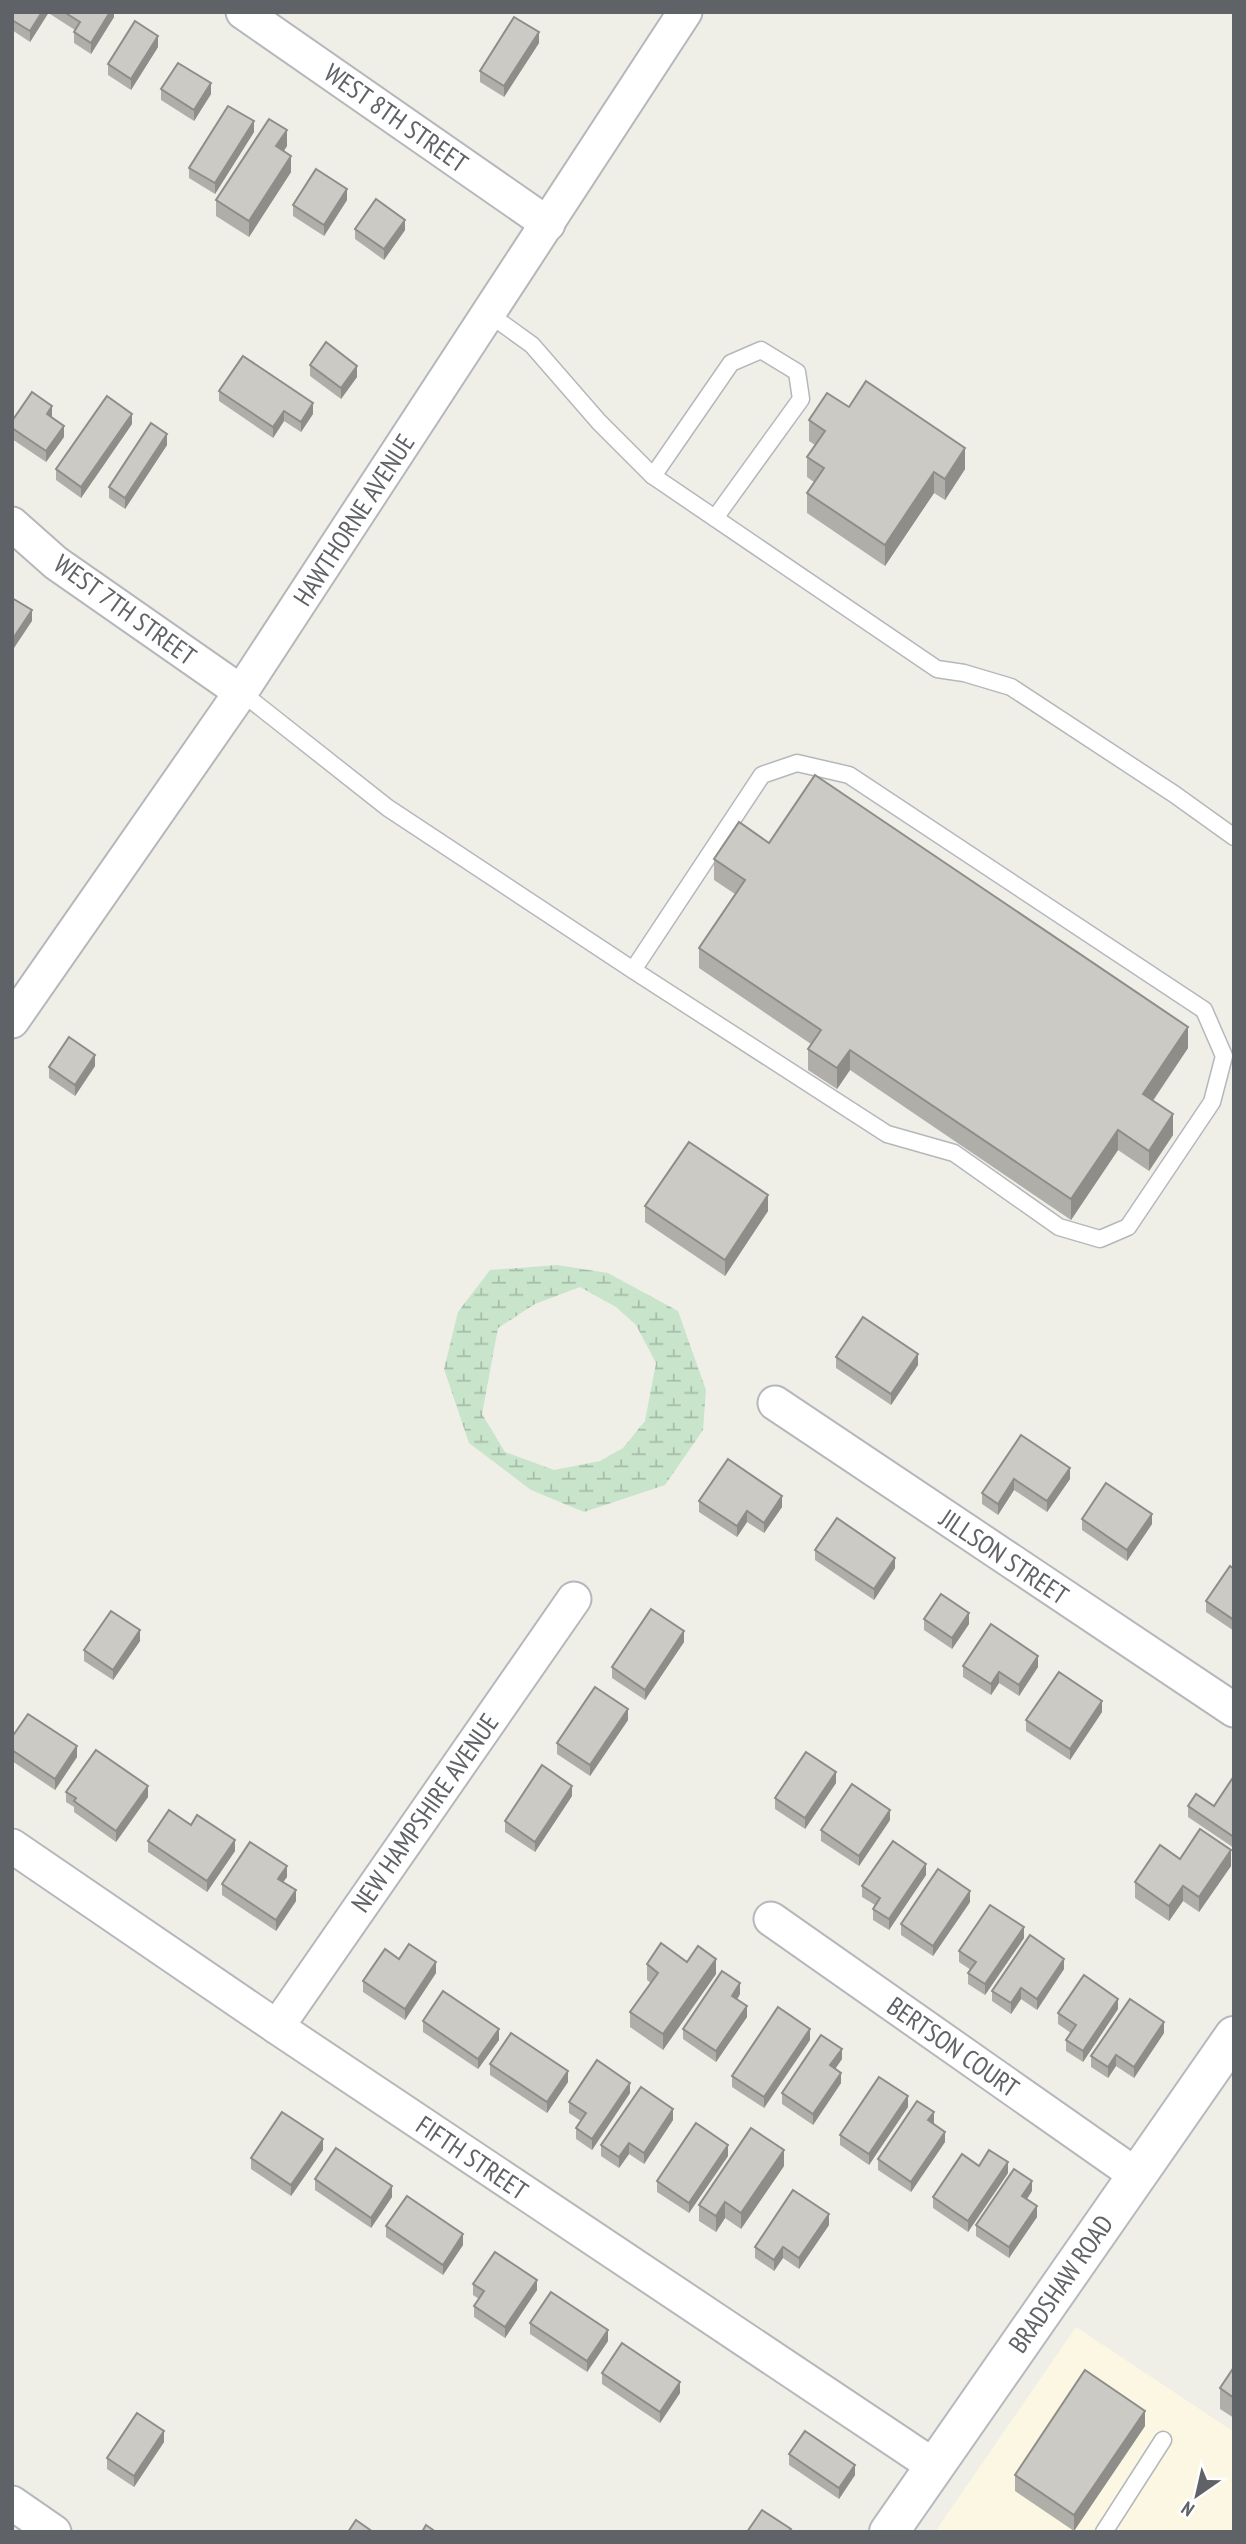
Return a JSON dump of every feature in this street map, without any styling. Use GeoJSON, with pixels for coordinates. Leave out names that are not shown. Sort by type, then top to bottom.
{"type":"FeatureCollection","features":[{"type":"Feature","properties":{"kind":"street","name":"WEST 8TH STREET"},"geometry":{"type":"LineString","coordinates":[[243,12],[548,224]]}},
{"type":"Feature","properties":{"kind":"street","name":"HAWTHORNE AVENUE"},"geometry":{"type":"LineString","coordinates":[[12,1021],[241,692],[685,12]]}},
{"type":"Feature","properties":{"kind":"street","name":"WEST 7TH STREET"},"geometry":{"type":"LineString","coordinates":[[12,524],[56,563],[241,692]]}},
{"type":"Feature","properties":{"kind":"street","name":"JILLSON STREET"},"geometry":{"type":"LineString","coordinates":[[775,1403],[1234,1710]]}},
{"type":"Feature","properties":{"kind":"street","name":"NEW HAMPSHIRE AVENUE"},"geometry":{"type":"LineString","coordinates":[[276,2027],[574,1599]]}},
{"type":"Feature","properties":{"kind":"street","name":"FIFTH STREET"},"geometry":{"type":"LineString","coordinates":[[12,1846],[276,2027],[934,2466]]}},
{"type":"Feature","properties":{"kind":"street","name":"BERTSON COURT"},"geometry":{"type":"LineString","coordinates":[[771,1919],[1136,2175]]}},
{"type":"Feature","properties":{"kind":"street","name":"BRADSHAW ROAD"},"geometry":{"type":"LineString","coordinates":[[889,2532],[1234,2036]]}},
{"type":"Feature","properties":{"kind":"street"},"geometry":{"type":"LineString","coordinates":[[12,2503],[54,2532]]}},
{"type":"Feature","properties":{"kind":"lane"},"geometry":{"type":"LineString","coordinates":[[489,314],[532,345],[599,422],[653,476],[937,669],[964,673],[1011,687],[1234,836]]}},
{"type":"Feature","properties":{"kind":"lane"},"geometry":{"type":"LineString","coordinates":[[653,476],[731,363],[761,350],[797,372],[802,399],[715,518]]}},
{"type":"Feature","properties":{"kind":"lane"},"geometry":{"type":"LineString","coordinates":[[241,692],[388,808],[633,970],[887,1134],[954,1153],[1059,1227],[1100,1239],[1128,1227],[1212,1102],[1224,1056],[1204,1010],[849,775],[797,763],[762,775],[633,970]]}},
{"type":"Feature","properties":{"kind":"lane"},"geometry":{"type":"LineString","coordinates":[[1104,2532],[1163,2440]]}},
{"type":"Feature","properties":{"kind":"shaded area"},"geometry":{"type":"Polygon","coordinates":[[[1076,2327],[1234,2432],[1234,2532],[935,2532],[1076,2327]]]}},
{"type":"Feature","properties":{"kind":"green space"},"geometry":{"type":"Polygon","coordinates":[[[557,1265],[608,1273],[678,1311],[706,1390],[703,1430],[665,1485],[584,1512],[531,1490],[469,1443],[444,1369],[458,1312],[490,1270],[557,1265]],[[580,1287],[535,1304],[498,1328],[482,1414],[505,1452],[554,1470],[600,1461],[623,1448],[645,1421],[656,1363],[636,1325],[616,1307],[580,1287]]]}},
{"type":"Feature","properties":{"kind":"building"},"geometry":{"type":"Polygon","coordinates":[[[12,12],[42,12],[30,31],[12,20],[12,12]]]}},
{"type":"Feature","properties":{"kind":"building"},"geometry":{"type":"Polygon","coordinates":[[[64,12],[110,12],[91,43],[74,32],[80,22],[64,12]]]}},
{"type":"Feature","properties":{"kind":"building"},"geometry":{"type":"Polygon","coordinates":[[[514,17],[539,32],[504,86],[480,71],[514,17]]]}},
{"type":"Feature","properties":{"kind":"building"},"geometry":{"type":"Polygon","coordinates":[[[135,21],[158,36],[131,79],[108,64],[135,21]]]}},
{"type":"Feature","properties":{"kind":"building"},"geometry":{"type":"Polygon","coordinates":[[[178,63],[211,83],[194,110],[161,89],[178,63]]]}},
{"type":"Feature","properties":{"kind":"building"},"geometry":{"type":"Polygon","coordinates":[[[228,106],[254,121],[215,183],[189,168],[228,106]]]}},
{"type":"Feature","properties":{"kind":"building"},"geometry":{"type":"Polygon","coordinates":[[[269,119],[287,130],[276,146],[291,156],[249,221],[216,200],[269,119]]]}},
{"type":"Feature","properties":{"kind":"building"},"geometry":{"type":"Polygon","coordinates":[[[316,169],[347,189],[324,225],[293,205],[316,169]]]}},
{"type":"Feature","properties":{"kind":"building"},"geometry":{"type":"Polygon","coordinates":[[[376,199],[405,220],[384,249],[355,229],[376,199]]]}},
{"type":"Feature","properties":{"kind":"building"},"geometry":{"type":"Polygon","coordinates":[[[326,342],[357,366],[341,388],[310,365],[326,342]]]}},
{"type":"Feature","properties":{"kind":"building"},"geometry":{"type":"Polygon","coordinates":[[[243,356],[313,403],[301,422],[284,411],[273,427],[219,391],[243,356]]]}},
{"type":"Feature","properties":{"kind":"building"},"geometry":{"type":"Polygon","coordinates":[[[866,381],[965,448],[945,479],[934,472],[885,545],[807,493],[824,468],[807,457],[825,431],[809,420],[827,393],[849,407],[866,381]]]}},
{"type":"Feature","properties":{"kind":"building"},"geometry":{"type":"Polygon","coordinates":[[[32,392],[52,406],[47,414],[64,426],[46,451],[12,428],[12,421],[32,392]]]}},
{"type":"Feature","properties":{"kind":"building"},"geometry":{"type":"Polygon","coordinates":[[[107,396],[132,414],[81,487],[56,469],[107,396]]]}},
{"type":"Feature","properties":{"kind":"building"},"geometry":{"type":"Polygon","coordinates":[[[151,423],[167,434],[125,498],[109,487],[151,423]]]}},
{"type":"Feature","properties":{"kind":"building"},"geometry":{"type":"Polygon","coordinates":[[[12,598],[32,610],[12,640],[12,598]]]}},
{"type":"Feature","properties":{"kind":"building"},"geometry":{"type":"Polygon","coordinates":[[[815,775],[1188,1027],[1143,1094],[1173,1114],[1149,1151],[1118,1130],[1071,1199],[850,1050],[837,1068],[808,1049],[821,1030],[699,948],[745,880],[714,859],[739,822],[769,843],[815,775]]]}},
{"type":"Feature","properties":{"kind":"building"},"geometry":{"type":"Polygon","coordinates":[[[69,1037],[95,1055],[75,1085],[49,1067],[69,1037]]]}},
{"type":"Feature","properties":{"kind":"building"},"geometry":{"type":"Polygon","coordinates":[[[689,1142],[768,1195],[725,1260],[645,1206],[689,1142]]]}},
{"type":"Feature","properties":{"kind":"building"},"geometry":{"type":"Polygon","coordinates":[[[863,1317],[918,1354],[891,1394],[836,1357],[863,1317]]]}},
{"type":"Feature","properties":{"kind":"building"},"geometry":{"type":"Polygon","coordinates":[[[1021,1435],[1070,1468],[1047,1501],[1014,1479],[998,1504],[982,1493],[1021,1435]]]}},
{"type":"Feature","properties":{"kind":"building"},"geometry":{"type":"Polygon","coordinates":[[[728,1459],[782,1496],[764,1523],[747,1511],[737,1526],[699,1501],[728,1459]]]}},
{"type":"Feature","properties":{"kind":"building"},"geometry":{"type":"Polygon","coordinates":[[[1106,1483],[1152,1514],[1127,1550],[1082,1519],[1106,1483]]]}},
{"type":"Feature","properties":{"kind":"building"},"geometry":{"type":"Polygon","coordinates":[[[837,1518],[895,1558],[874,1589],[815,1550],[837,1518]]]}},
{"type":"Feature","properties":{"kind":"building"},"geometry":{"type":"Polygon","coordinates":[[[1230,1566],[1234,1569],[1234,1620],[1206,1601],[1230,1566]]]}},
{"type":"Feature","properties":{"kind":"building"},"geometry":{"type":"Polygon","coordinates":[[[941,1594],[969,1613],[952,1638],[924,1619],[941,1594]]]}},
{"type":"Feature","properties":{"kind":"building"},"geometry":{"type":"Polygon","coordinates":[[[651,1609],[684,1631],[645,1690],[612,1667],[651,1609]]]}},
{"type":"Feature","properties":{"kind":"building"},"geometry":{"type":"Polygon","coordinates":[[[111,1611],[140,1630],[113,1670],[84,1650],[111,1611]]]}},
{"type":"Feature","properties":{"kind":"building"},"geometry":{"type":"Polygon","coordinates":[[[991,1624],[1038,1656],[1019,1685],[999,1672],[991,1684],[963,1666],[991,1624]]]}},
{"type":"Feature","properties":{"kind":"building"},"geometry":{"type":"Polygon","coordinates":[[[1059,1672],[1102,1701],[1070,1749],[1026,1720],[1059,1672]]]}},
{"type":"Feature","properties":{"kind":"building"},"geometry":{"type":"Polygon","coordinates":[[[595,1687],[628,1709],[590,1765],[557,1743],[595,1687]]]}},
{"type":"Feature","properties":{"kind":"building"},"geometry":{"type":"Polygon","coordinates":[[[28,1714],[77,1746],[55,1779],[12,1750],[12,1737],[28,1714]]]}},
{"type":"Feature","properties":{"kind":"building"},"geometry":{"type":"Polygon","coordinates":[[[96,1750],[148,1786],[116,1831],[74,1801],[76,1798],[66,1792],[96,1750]]]}},
{"type":"Feature","properties":{"kind":"building"},"geometry":{"type":"Polygon","coordinates":[[[806,1752],[836,1772],[805,1818],[775,1798],[806,1752]]]}},
{"type":"Feature","properties":{"kind":"building"},"geometry":{"type":"Polygon","coordinates":[[[542,1765],[572,1786],[535,1842],[505,1821],[542,1765]]]}},
{"type":"Feature","properties":{"kind":"building"},"geometry":{"type":"Polygon","coordinates":[[[1234,1776],[1234,1837],[1188,1806],[1196,1794],[1214,1806],[1234,1776]]]}},
{"type":"Feature","properties":{"kind":"building"},"geometry":{"type":"Polygon","coordinates":[[[852,1784],[890,1810],[859,1856],[821,1830],[852,1784]]]}},
{"type":"Feature","properties":{"kind":"building"},"geometry":{"type":"Polygon","coordinates":[[[169,1810],[191,1825],[197,1815],[235,1840],[207,1881],[148,1841],[169,1810]]]}},
{"type":"Feature","properties":{"kind":"building"},"geometry":{"type":"Polygon","coordinates":[[[1200,1829],[1231,1850],[1199,1897],[1183,1886],[1169,1906],[1135,1882],[1160,1845],[1180,1859],[1200,1829]]]}},
{"type":"Feature","properties":{"kind":"building"},"geometry":{"type":"Polygon","coordinates":[[[893,1841],[926,1864],[889,1919],[873,1909],[880,1898],[862,1886],[893,1841]]]}},
{"type":"Feature","properties":{"kind":"building"},"geometry":{"type":"Polygon","coordinates":[[[250,1842],[287,1866],[278,1879],[296,1890],[276,1920],[222,1884],[250,1842]]]}},
{"type":"Feature","properties":{"kind":"building"},"geometry":{"type":"Polygon","coordinates":[[[938,1869],[970,1891],[933,1946],[901,1924],[938,1869]]]}},
{"type":"Feature","properties":{"kind":"building"},"geometry":{"type":"Polygon","coordinates":[[[990,1905],[1024,1927],[985,1984],[968,1973],[976,1962],[959,1951],[990,1905]]]}},
{"type":"Feature","properties":{"kind":"building"},"geometry":{"type":"Polygon","coordinates":[[[1030,1935],[1064,1959],[1037,1999],[1021,1988],[1011,2003],[992,1991],[1030,1935]]]}},
{"type":"Feature","properties":{"kind":"building"},"geometry":{"type":"Polygon","coordinates":[[[661,1943],[687,1962],[698,1946],[716,1959],[663,2034],[630,2012],[658,1973],[647,1964],[661,1943]]]}},
{"type":"Feature","properties":{"kind":"building"},"geometry":{"type":"Polygon","coordinates":[[[409,1944],[436,1962],[405,2009],[363,1981],[385,1949],[399,1959],[409,1944]]]}},
{"type":"Feature","properties":{"kind":"building"},"geometry":{"type":"Polygon","coordinates":[[[722,1971],[740,1983],[732,1996],[747,2006],[716,2051],[683,2029],[722,1971]]]}},
{"type":"Feature","properties":{"kind":"building"},"geometry":{"type":"Polygon","coordinates":[[[1084,1975],[1118,1999],[1083,2051],[1066,2040],[1076,2025],[1058,2013],[1084,1975]]]}},
{"type":"Feature","properties":{"kind":"building"},"geometry":{"type":"Polygon","coordinates":[[[443,1991],[499,2029],[478,2059],[423,2021],[443,1991]]]}},
{"type":"Feature","properties":{"kind":"building"},"geometry":{"type":"Polygon","coordinates":[[[1130,1999],[1164,2022],[1134,2067],[1116,2055],[1108,2067],[1091,2056],[1130,1999]]]}},
{"type":"Feature","properties":{"kind":"building"},"geometry":{"type":"Polygon","coordinates":[[[778,2007],[810,2029],[764,2097],[732,2076],[778,2007]]]}},
{"type":"Feature","properties":{"kind":"building"},"geometry":{"type":"Polygon","coordinates":[[[511,2033],[568,2071],[547,2102],[490,2064],[511,2033]]]}},
{"type":"Feature","properties":{"kind":"building"},"geometry":{"type":"Polygon","coordinates":[[[821,2035],[842,2049],[830,2065],[841,2073],[813,2114],[782,2093],[821,2035]]]}},
{"type":"Feature","properties":{"kind":"building"},"geometry":{"type":"Polygon","coordinates":[[[597,2060],[630,2083],[592,2139],[576,2128],[586,2113],[569,2102],[597,2060]]]}},
{"type":"Feature","properties":{"kind":"building"},"geometry":{"type":"Polygon","coordinates":[[[879,2077],[908,2096],[869,2154],[840,2135],[879,2077]]]}},
{"type":"Feature","properties":{"kind":"building"},"geometry":{"type":"Polygon","coordinates":[[[641,2087],[673,2109],[644,2153],[629,2143],[619,2157],[601,2145],[641,2087]]]}},
{"type":"Feature","properties":{"kind":"building"},"geometry":{"type":"Polygon","coordinates":[[[917,2101],[934,2112],[928,2120],[945,2132],[911,2182],[878,2159],[917,2101]]]}},
{"type":"Feature","properties":{"kind":"building"},"geometry":{"type":"Polygon","coordinates":[[[282,2112],[323,2139],[291,2185],[251,2158],[282,2112]]]}},
{"type":"Feature","properties":{"kind":"building"},"geometry":{"type":"Polygon","coordinates":[[[696,2123],[728,2145],[689,2203],[657,2181],[696,2123]]]}},
{"type":"Feature","properties":{"kind":"building"},"geometry":{"type":"Polygon","coordinates":[[[751,2128],[784,2150],[741,2213],[725,2202],[716,2216],[699,2205],[751,2128]]]}},
{"type":"Feature","properties":{"kind":"building"},"geometry":{"type":"Polygon","coordinates":[[[336,2148],[392,2186],[371,2218],[315,2179],[336,2148]]]}},
{"type":"Feature","properties":{"kind":"building"},"geometry":{"type":"Polygon","coordinates":[[[989,2150],[1008,2162],[968,2221],[933,2197],[962,2154],[979,2166],[989,2150]]]}},
{"type":"Feature","properties":{"kind":"building"},"geometry":{"type":"Polygon","coordinates":[[[1014,2169],[1032,2181],[1022,2196],[1037,2206],[1009,2247],[976,2225],[1014,2169]]]}},
{"type":"Feature","properties":{"kind":"building"},"geometry":{"type":"Polygon","coordinates":[[[793,2190],[829,2214],[799,2258],[783,2247],[774,2260],[755,2247],[793,2190]]]}},
{"type":"Feature","properties":{"kind":"building"},"geometry":{"type":"Polygon","coordinates":[[[407,2196],[463,2234],[443,2265],[386,2226],[407,2196]]]}},
{"type":"Feature","properties":{"kind":"building"},"geometry":{"type":"Polygon","coordinates":[[[495,2252],[537,2280],[505,2327],[474,2306],[484,2291],[473,2284],[495,2252]]]}},
{"type":"Feature","properties":{"kind":"building"},"geometry":{"type":"Polygon","coordinates":[[[551,2292],[608,2330],[587,2361],[530,2323],[551,2292]]]}},
{"type":"Feature","properties":{"kind":"building"},"geometry":{"type":"Polygon","coordinates":[[[622,2343],[680,2382],[660,2412],[602,2373],[622,2343]]]}},
{"type":"Feature","properties":{"kind":"building"},"geometry":{"type":"Polygon","coordinates":[[[1234,2367],[1234,2398],[1220,2388],[1234,2367]]]}},
{"type":"Feature","properties":{"kind":"building"},"geometry":{"type":"Polygon","coordinates":[[[1085,2370],[1145,2411],[1074,2515],[1015,2475],[1085,2370]]]}},
{"type":"Feature","properties":{"kind":"building"},"geometry":{"type":"Polygon","coordinates":[[[137,2413],[164,2431],[134,2476],[107,2458],[137,2413]]]}},
{"type":"Feature","properties":{"kind":"building"},"geometry":{"type":"Polygon","coordinates":[[[805,2431],[855,2465],[839,2488],[789,2454],[805,2431]]]}},
{"type":"Feature","properties":{"kind":"building"},"geometry":{"type":"Polygon","coordinates":[[[762,2510],[791,2529],[789,2532],[747,2532],[762,2510]]]}},
{"type":"Feature","properties":{"kind":"building"},"geometry":{"type":"Polygon","coordinates":[[[356,2520],[373,2532],[348,2532],[356,2520]]]}},
{"type":"Feature","properties":{"kind":"building"},"geometry":{"type":"Polygon","coordinates":[[[426,2525],[436,2532],[422,2532],[426,2525]]]}}]}
